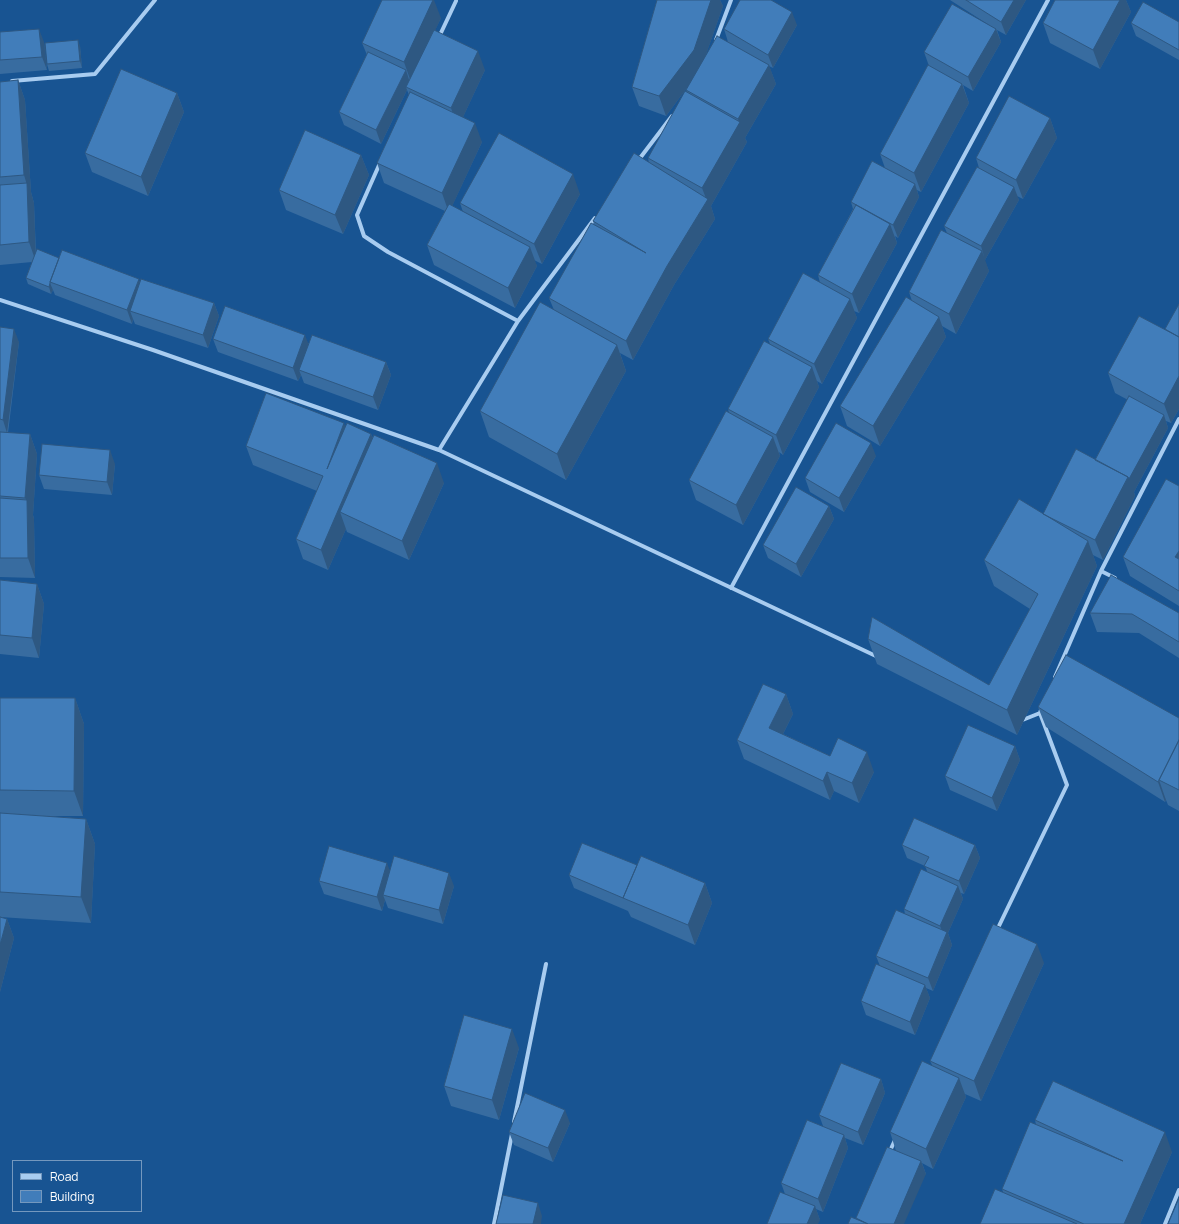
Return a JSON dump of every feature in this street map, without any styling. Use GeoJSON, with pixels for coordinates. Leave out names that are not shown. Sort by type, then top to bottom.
{"type":"FeatureCollection","features":[{"type":"Feature","properties":{"kind":"street"},"geometry":{"type":"LineString","coordinates":[[8,81],[94,74],[155,0]]}},
{"type":"Feature","properties":{"kind":"street"},"geometry":{"type":"LineString","coordinates":[[715,44],[731,0]]}},
{"type":"Feature","properties":{"kind":"street"},"geometry":{"type":"LineString","coordinates":[[731,588],[1048,0]]}},
{"type":"Feature","properties":{"kind":"street"},"geometry":{"type":"LineString","coordinates":[[437,43],[456,1]]}},
{"type":"Feature","properties":{"kind":"street"},"geometry":{"type":"LineString","coordinates":[[632,168],[675,111]]}},
{"type":"Feature","properties":{"kind":"street"},"geometry":{"type":"LineString","coordinates":[[381,162],[357,215],[364,236],[388,252],[518,321]]}},
{"type":"Feature","properties":{"kind":"street"},"geometry":{"type":"LineString","coordinates":[[439,450],[518,321],[599,213]]}},
{"type":"Feature","properties":{"kind":"street"},"geometry":{"type":"LineString","coordinates":[[0,300],[153,350],[439,450],[881,658]]}},
{"type":"Feature","properties":{"kind":"street"},"geometry":{"type":"LineString","coordinates":[[1052,684],[1101,571],[1179,419]]}},
{"type":"Feature","properties":{"kind":"street"},"geometry":{"type":"LineString","coordinates":[[1101,571],[1121,582]]}},
{"type":"Feature","properties":{"kind":"street"},"geometry":{"type":"LineString","coordinates":[[994,936],[1067,785],[1040,713],[1046,698]]}},
{"type":"Feature","properties":{"kind":"street"},"geometry":{"type":"LineString","coordinates":[[1016,723],[1040,713]]}},
{"type":"Feature","properties":{"kind":"street"},"geometry":{"type":"LineString","coordinates":[[514,1124],[546,964]]}},
{"type":"Feature","properties":{"kind":"street"},"geometry":{"type":"LineString","coordinates":[[494,1224],[512,1132]]}},
{"type":"Feature","properties":{"kind":"street"},"geometry":{"type":"LineString","coordinates":[[886,1159],[896,1138]]}},
{"type":"Feature","properties":{"kind":"street"},"geometry":{"type":"LineString","coordinates":[[1165,1224],[1179,1190]]}},
{"type":"Feature","properties":{"kind":"building"},"geometry":{"type":"Polygon","coordinates":[[[382,0],[433,0],[404,62],[362,43],[382,0]]]}},
{"type":"Feature","properties":{"kind":"building"},"geometry":{"type":"Polygon","coordinates":[[[657,0],[711,0],[694,50],[659,96],[632,87],[657,0]]]}},
{"type":"Feature","properties":{"kind":"building"},"geometry":{"type":"Polygon","coordinates":[[[740,0],[771,0],[792,12],[768,55],[724,29],[740,0]]]}},
{"type":"Feature","properties":{"kind":"building"},"geometry":{"type":"Polygon","coordinates":[[[966,0],[1014,0],[1001,22],[966,0]]]}},
{"type":"Feature","properties":{"kind":"building"},"geometry":{"type":"Polygon","coordinates":[[[1055,0],[1120,0],[1093,50],[1043,23],[1055,0]]]}},
{"type":"Feature","properties":{"kind":"building"},"geometry":{"type":"Polygon","coordinates":[[[1143,2],[1179,22],[1179,50],[1131,23],[1143,2]]]}},
{"type":"Feature","properties":{"kind":"building"},"geometry":{"type":"Polygon","coordinates":[[[952,4],[996,29],[968,77],[924,52],[952,4]]]}},
{"type":"Feature","properties":{"kind":"building"},"geometry":{"type":"Polygon","coordinates":[[[39,29],[42,57],[0,60],[0,32],[39,29]]]}},
{"type":"Feature","properties":{"kind":"building"},"geometry":{"type":"Polygon","coordinates":[[[434,30],[478,51],[451,108],[406,87],[434,30]]]}},
{"type":"Feature","properties":{"kind":"building"},"geometry":{"type":"Polygon","coordinates":[[[717,36],[769,65],[738,119],[686,90],[717,36]]]}},
{"type":"Feature","properties":{"kind":"building"},"geometry":{"type":"Polygon","coordinates":[[[78,40],[80,61],[47,64],[45,43],[78,40]]]}},
{"type":"Feature","properties":{"kind":"building"},"geometry":{"type":"Polygon","coordinates":[[[368,52],[406,70],[376,130],[339,112],[368,52]]]}},
{"type":"Feature","properties":{"kind":"building"},"geometry":{"type":"Polygon","coordinates":[[[928,65],[962,84],[914,173],[880,154],[928,65]]]}},
{"type":"Feature","properties":{"kind":"building"},"geometry":{"type":"Polygon","coordinates":[[[121,69],[177,93],[141,177],[85,153],[121,69]]]}},
{"type":"Feature","properties":{"kind":"building"},"geometry":{"type":"Polygon","coordinates":[[[18,80],[24,175],[0,177],[0,82],[18,80]]]}},
{"type":"Feature","properties":{"kind":"building"},"geometry":{"type":"Polygon","coordinates":[[[685,91],[740,122],[702,188],[648,158],[685,91]]]}},
{"type":"Feature","properties":{"kind":"building"},"geometry":{"type":"Polygon","coordinates":[[[410,92],[475,123],[442,193],[377,163],[410,92]]]}},
{"type":"Feature","properties":{"kind":"building"},"geometry":{"type":"Polygon","coordinates":[[[1009,96],[1050,118],[1016,180],[976,158],[1009,96]]]}},
{"type":"Feature","properties":{"kind":"building"},"geometry":{"type":"Polygon","coordinates":[[[305,130],[361,155],[335,215],[279,190],[305,130]]]}},
{"type":"Feature","properties":{"kind":"building"},"geometry":{"type":"Polygon","coordinates":[[[499,133],[573,174],[534,244],[460,203],[499,133]]]}},
{"type":"Feature","properties":{"kind":"building"},"geometry":{"type":"Polygon","coordinates":[[[634,153],[708,199],[667,266],[626,341],[549,298],[591,223],[646,253],[593,221],[634,153]]]}},
{"type":"Feature","properties":{"kind":"building"},"geometry":{"type":"Polygon","coordinates":[[[872,161],[915,184],[893,225],[851,202],[872,161]]]}},
{"type":"Feature","properties":{"kind":"building"},"geometry":{"type":"Polygon","coordinates":[[[977,167],[1014,187],[981,246],[944,226],[977,167]]]}},
{"type":"Feature","properties":{"kind":"building"},"geometry":{"type":"Polygon","coordinates":[[[27,183],[29,242],[0,245],[0,185],[27,183]]]}},
{"type":"Feature","properties":{"kind":"building"},"geometry":{"type":"Polygon","coordinates":[[[449,204],[530,247],[508,288],[427,245],[449,204]]]}},
{"type":"Feature","properties":{"kind":"building"},"geometry":{"type":"Polygon","coordinates":[[[856,205],[890,224],[852,294],[818,275],[856,205]]]}},
{"type":"Feature","properties":{"kind":"building"},"geometry":{"type":"Polygon","coordinates":[[[941,230],[982,251],[949,314],[909,292],[941,230]]]}},
{"type":"Feature","properties":{"kind":"building"},"geometry":{"type":"Polygon","coordinates":[[[37,249],[59,258],[49,287],[26,278],[37,249]]]}},
{"type":"Feature","properties":{"kind":"building"},"geometry":{"type":"Polygon","coordinates":[[[62,250],[139,279],[127,310],[50,282],[62,250]]]}},
{"type":"Feature","properties":{"kind":"building"},"geometry":{"type":"Polygon","coordinates":[[[803,273],[850,299],[814,364],[768,339],[803,273]]]}},
{"type":"Feature","properties":{"kind":"building"},"geometry":{"type":"Polygon","coordinates":[[[141,279],[214,303],[203,335],[130,311],[141,279]]]}},
{"type":"Feature","properties":{"kind":"building"},"geometry":{"type":"Polygon","coordinates":[[[906,297],[939,317],[873,426],[840,406],[906,297]]]}},
{"type":"Feature","properties":{"kind":"building"},"geometry":{"type":"Polygon","coordinates":[[[540,302],[617,345],[557,454],[480,411],[540,302]]]}},
{"type":"Feature","properties":{"kind":"building"},"geometry":{"type":"Polygon","coordinates":[[[1179,304],[1179,337],[1165,329],[1179,304]]]}},
{"type":"Feature","properties":{"kind":"building"},"geometry":{"type":"Polygon","coordinates":[[[225,306],[305,335],[293,368],[213,339],[225,306]]]}},
{"type":"Feature","properties":{"kind":"building"},"geometry":{"type":"Polygon","coordinates":[[[1139,316],[1179,337],[1179,376],[1164,404],[1108,373],[1139,316]]]}},
{"type":"Feature","properties":{"kind":"building"},"geometry":{"type":"Polygon","coordinates":[[[0,327],[14,329],[3,420],[0,419],[0,327]]]}},
{"type":"Feature","properties":{"kind":"building"},"geometry":{"type":"Polygon","coordinates":[[[312,335],[386,362],[373,397],[299,370],[312,335]]]}},
{"type":"Feature","properties":{"kind":"building"},"geometry":{"type":"Polygon","coordinates":[[[764,341],[812,367],[776,435],[728,409],[764,341]]]}},
{"type":"Feature","properties":{"kind":"building"},"geometry":{"type":"Polygon","coordinates":[[[266,393],[344,423],[327,469],[347,423],[371,434],[321,550],[296,539],[323,476],[246,446],[266,393]]]}},
{"type":"Feature","properties":{"kind":"building"},"geometry":{"type":"Polygon","coordinates":[[[1129,396],[1164,415],[1129,479],[1128,477],[1095,460],[1129,396]]]}},
{"type":"Feature","properties":{"kind":"building"},"geometry":{"type":"Polygon","coordinates":[[[726,411],[773,437],[736,505],[689,480],[726,411]]]}},
{"type":"Feature","properties":{"kind":"building"},"geometry":{"type":"Polygon","coordinates":[[[836,423],[871,443],[839,498],[805,478],[836,423]]]}},
{"type":"Feature","properties":{"kind":"building"},"geometry":{"type":"Polygon","coordinates":[[[0,432],[30,434],[25,498],[0,496],[0,432]]]}},
{"type":"Feature","properties":{"kind":"building"},"geometry":{"type":"Polygon","coordinates":[[[374,435],[437,463],[402,541],[340,512],[374,435]]]}},
{"type":"Feature","properties":{"kind":"building"},"geometry":{"type":"Polygon","coordinates":[[[42,444],[110,450],[107,482],[39,475],[42,444]]]}},
{"type":"Feature","properties":{"kind":"building"},"geometry":{"type":"Polygon","coordinates":[[[1076,449],[1128,477],[1095,540],[1043,514],[1076,449]]]}},
{"type":"Feature","properties":{"kind":"building"},"geometry":{"type":"Polygon","coordinates":[[[1166,479],[1179,486],[1179,551],[1175,557],[1179,559],[1179,591],[1123,557],[1166,479]]]}},
{"type":"Feature","properties":{"kind":"building"},"geometry":{"type":"Polygon","coordinates":[[[796,487],[829,506],[796,564],[763,545],[796,487]]]}},
{"type":"Feature","properties":{"kind":"building"},"geometry":{"type":"Polygon","coordinates":[[[0,498],[27,500],[28,558],[0,558],[0,498]]]}},
{"type":"Feature","properties":{"kind":"building"},"geometry":{"type":"Polygon","coordinates":[[[1019,499],[1088,541],[1007,710],[868,639],[872,617],[989,685],[1038,594],[984,560],[1019,499]]]}},
{"type":"Feature","properties":{"kind":"building"},"geometry":{"type":"Polygon","coordinates":[[[1111,575],[1179,613],[1179,642],[1132,614],[1090,613],[1111,575]]]}},
{"type":"Feature","properties":{"kind":"building"},"geometry":{"type":"Polygon","coordinates":[[[0,580],[37,584],[32,638],[0,635],[0,580]]]}},
{"type":"Feature","properties":{"kind":"building"},"geometry":{"type":"Polygon","coordinates":[[[1066,655],[1179,718],[1179,740],[1158,782],[1038,707],[1066,655]]]}},
{"type":"Feature","properties":{"kind":"building"},"geometry":{"type":"Polygon","coordinates":[[[763,684],[786,694],[769,728],[830,756],[838,738],[867,752],[852,783],[827,772],[823,781],[737,740],[763,684]]]}},
{"type":"Feature","properties":{"kind":"building"},"geometry":{"type":"Polygon","coordinates":[[[0,698],[75,698],[74,791],[0,790],[0,698]]]}},
{"type":"Feature","properties":{"kind":"building"},"geometry":{"type":"Polygon","coordinates":[[[968,725],[1015,746],[992,798],[945,776],[968,725]]]}},
{"type":"Feature","properties":{"kind":"building"},"geometry":{"type":"Polygon","coordinates":[[[1179,740],[1179,790],[1159,780],[1179,740]]]}},
{"type":"Feature","properties":{"kind":"building"},"geometry":{"type":"Polygon","coordinates":[[[0,813],[86,819],[81,897],[0,892],[0,813]]]}},
{"type":"Feature","properties":{"kind":"building"},"geometry":{"type":"Polygon","coordinates":[[[914,818],[975,845],[959,881],[924,866],[929,857],[902,845],[914,818]]]}},
{"type":"Feature","properties":{"kind":"building"},"geometry":{"type":"Polygon","coordinates":[[[582,843],[637,865],[623,898],[569,875],[582,843]]]}},
{"type":"Feature","properties":{"kind":"building"},"geometry":{"type":"Polygon","coordinates":[[[329,846],[387,863],[377,897],[319,881],[329,846]]]}},
{"type":"Feature","properties":{"kind":"building"},"geometry":{"type":"Polygon","coordinates":[[[394,856],[449,873],[439,910],[383,895],[394,856]]]}},
{"type":"Feature","properties":{"kind":"building"},"geometry":{"type":"Polygon","coordinates":[[[641,856],[705,883],[688,925],[623,898],[641,856]]]}},
{"type":"Feature","properties":{"kind":"building"},"geometry":{"type":"Polygon","coordinates":[[[921,869],[958,886],[940,926],[904,909],[921,869]]]}},
{"type":"Feature","properties":{"kind":"building"},"geometry":{"type":"Polygon","coordinates":[[[896,910],[947,932],[928,978],[876,956],[896,910]]]}},
{"type":"Feature","properties":{"kind":"building"},"geometry":{"type":"Polygon","coordinates":[[[0,917],[7,919],[0,945],[0,917]]]}},
{"type":"Feature","properties":{"kind":"building"},"geometry":{"type":"Polygon","coordinates":[[[993,924],[1037,944],[974,1081],[930,1061],[993,924]]]}},
{"type":"Feature","properties":{"kind":"building"},"geometry":{"type":"Polygon","coordinates":[[[876,964],[925,985],[910,1022],[861,1001],[876,964]]]}},
{"type":"Feature","properties":{"kind":"building"},"geometry":{"type":"Polygon","coordinates":[[[464,1015],[512,1029],[492,1100],[444,1086],[464,1015]]]}},
{"type":"Feature","properties":{"kind":"building"},"geometry":{"type":"Polygon","coordinates":[[[922,1061],[959,1078],[926,1149],[890,1132],[922,1061]]]}},
{"type":"Feature","properties":{"kind":"building"},"geometry":{"type":"Polygon","coordinates":[[[841,1063],[881,1079],[858,1132],[819,1115],[841,1063]]]}},
{"type":"Feature","properties":{"kind":"building"},"geometry":{"type":"Polygon","coordinates":[[[1053,1081],[1165,1132],[1124,1224],[1084,1224],[1002,1189],[1030,1122],[1123,1161],[1035,1120],[1053,1081]]]}},
{"type":"Feature","properties":{"kind":"building"},"geometry":{"type":"Polygon","coordinates":[[[525,1093],[565,1110],[548,1148],[509,1132],[525,1093]]]}},
{"type":"Feature","properties":{"kind":"building"},"geometry":{"type":"Polygon","coordinates":[[[807,1120],[844,1135],[818,1199],[781,1183],[807,1120]]]}},
{"type":"Feature","properties":{"kind":"building"},"geometry":{"type":"Polygon","coordinates":[[[887,1147],[921,1161],[894,1224],[868,1224],[856,1218],[887,1147]]]}},
{"type":"Feature","properties":{"kind":"building"},"geometry":{"type":"Polygon","coordinates":[[[995,1189],[1077,1224],[980,1224],[995,1189]]]}},
{"type":"Feature","properties":{"kind":"building"},"geometry":{"type":"Polygon","coordinates":[[[780,1192],[815,1206],[807,1224],[767,1224],[780,1192]]]}},
{"type":"Feature","properties":{"kind":"building"},"geometry":{"type":"Polygon","coordinates":[[[503,1195],[538,1203],[533,1224],[496,1224],[503,1195]]]}},
{"type":"Feature","properties":{"kind":"building"},"geometry":{"type":"Polygon","coordinates":[[[1179,1198],[1179,1224],[1168,1224],[1179,1198]]]}},
{"type":"Feature","properties":{"kind":"building"},"geometry":{"type":"Polygon","coordinates":[[[851,1217],[868,1224],[848,1224],[851,1217]]]}}]}
